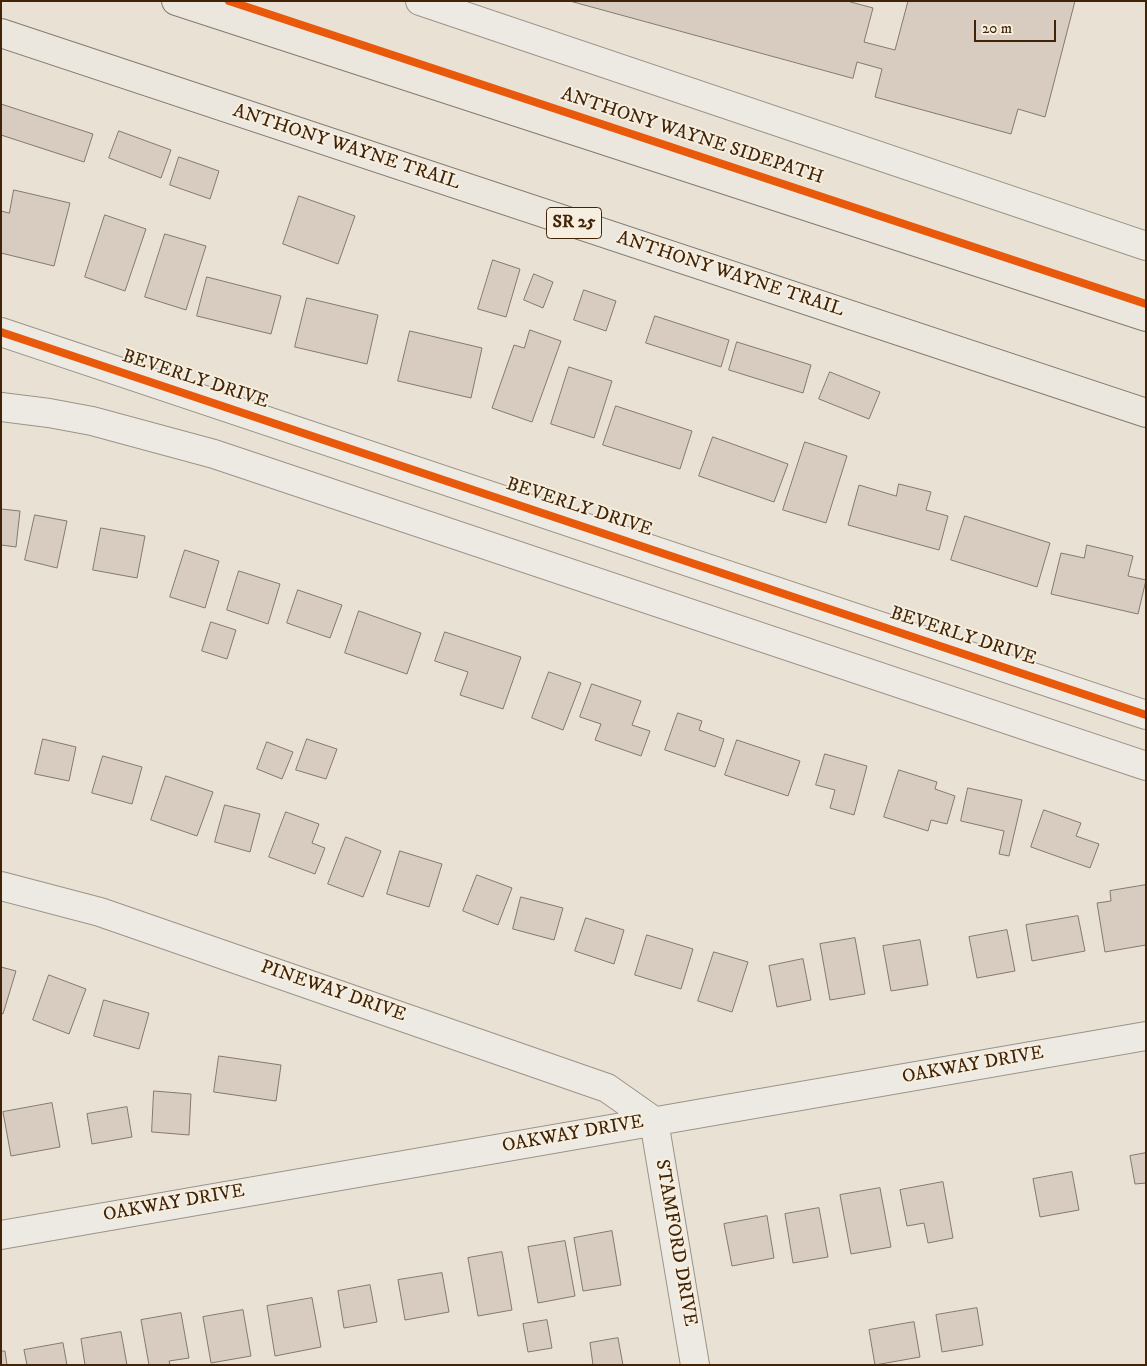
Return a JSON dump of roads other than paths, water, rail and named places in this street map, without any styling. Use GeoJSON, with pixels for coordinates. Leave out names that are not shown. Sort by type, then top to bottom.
{"type":"FeatureCollection","features":[{"type":"Feature","properties":{"kind":"highway"},"geometry":{"type":"LineString","coordinates":[[156,1],[230,20]]}},
{"type":"Feature","properties":{"kind":"highway"},"geometry":{"type":"LineString","coordinates":[[176,1],[1146,317]]}},
{"type":"Feature","properties":{"kind":"highway","name":"ANTHONY WAYNE TRAIL"},"geometry":{"type":"LineString","coordinates":[[1,33],[1146,413]]}},
{"type":"Feature","properties":{"kind":"street"},"geometry":{"type":"LineString","coordinates":[[420,1],[1146,246]]}},
{"type":"Feature","properties":{"kind":"street","name":"BEVERLY DRIVE"},"geometry":{"type":"LineString","coordinates":[[1,332],[1146,715]]}},
{"type":"Feature","properties":{"kind":"street"},"geometry":{"type":"LineString","coordinates":[[1,407],[92,421],[214,454],[1146,766]]}},
{"type":"Feature","properties":{"kind":"street","name":"PINEWAY DRIVE"},"geometry":{"type":"LineString","coordinates":[[1,886],[100,912],[607,1088],[654,1121]]}},
{"type":"Feature","properties":{"kind":"street","name":"OAKWAY DRIVE"},"geometry":{"type":"LineString","coordinates":[[1,1234],[1146,1036]]}},
{"type":"Feature","properties":{"kind":"street","name":"STAMFORD DRIVE"},"geometry":{"type":"LineString","coordinates":[[654,1121],[695,1365]]}}]}
